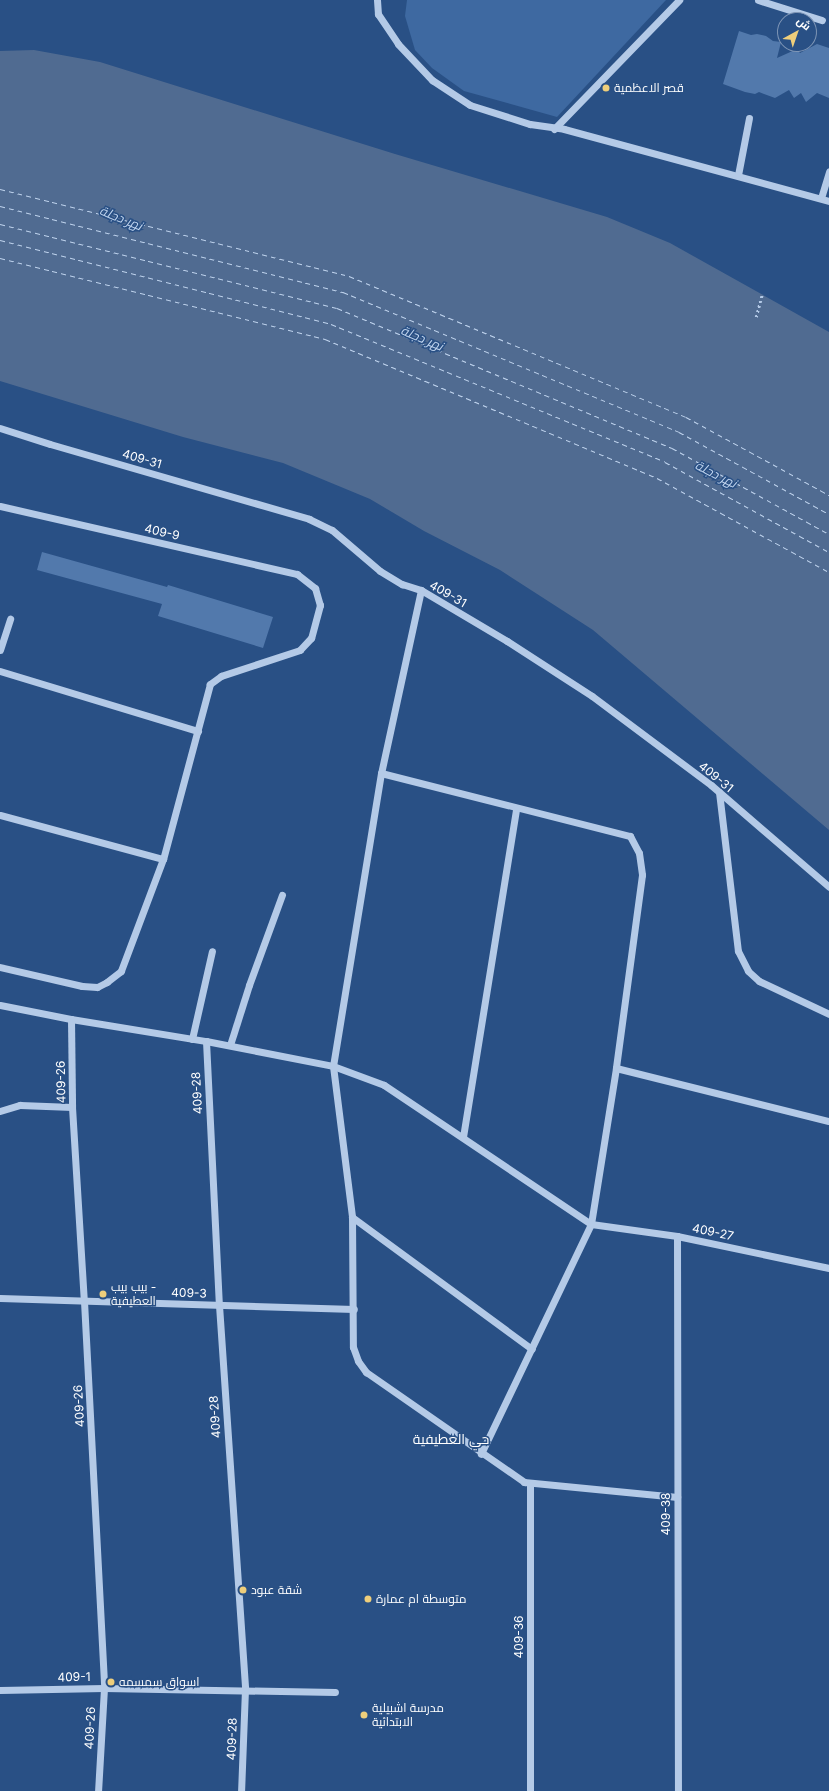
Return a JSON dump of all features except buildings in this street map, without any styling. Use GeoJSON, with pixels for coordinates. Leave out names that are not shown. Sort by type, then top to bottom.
{"type":"FeatureCollection","features":[{"type":"Feature","properties":{"kind":"street"},"geometry":{"type":"LineString","coordinates":[[377,0],[378,14],[398,44],[432,80],[470,104],[530,124],[554,129],[564,129],[738,175],[829,201]]}},
{"type":"Feature","properties":{"kind":"street"},"geometry":{"type":"LineString","coordinates":[[554,129],[679,0]]}},
{"type":"Feature","properties":{"kind":"street"},"geometry":{"type":"LineString","coordinates":[[758,0],[822,20]]}},
{"type":"Feature","properties":{"kind":"street"},"geometry":{"type":"LineString","coordinates":[[738,175],[749,118]]}},
{"type":"Feature","properties":{"kind":"street"},"geometry":{"type":"LineString","coordinates":[[821,198],[829,171]]}},
{"type":"Feature","properties":{"kind":"street","name":"409-31"},"geometry":{"type":"LineString","coordinates":[[0,428],[50,444],[309,519],[332,530],[380,571],[402,584],[421,590],[507,641],[592,696],[719,792],[812,874],[829,887]]}},
{"type":"Feature","properties":{"kind":"street","name":"409-9"},"geometry":{"type":"LineString","coordinates":[[0,506],[297,574],[314,588],[320,605],[311,638],[300,650],[222,676],[210,684],[198,731]]}},
{"type":"Feature","properties":{"kind":"street"},"geometry":{"type":"LineString","coordinates":[[421,590],[381,773],[332,1066],[352,1217],[354,1309],[353,1347],[358,1361],[366,1372],[518,1479],[530,1484],[678,1497]]}},
{"type":"Feature","properties":{"kind":"street"},"geometry":{"type":"LineString","coordinates":[[0,650],[10,619]]}},
{"type":"Feature","properties":{"kind":"street"},"geometry":{"type":"LineString","coordinates":[[0,671],[198,731],[163,859],[120,971],[107,982],[97,987],[82,986],[0,967]]}},
{"type":"Feature","properties":{"kind":"street"},"geometry":{"type":"LineString","coordinates":[[381,773],[630,836],[639,852],[642,875],[616,1068],[591,1224],[481,1454]]}},
{"type":"Feature","properties":{"kind":"street"},"geometry":{"type":"LineString","coordinates":[[719,792],[738,952],[748,971],[759,981],[829,1014]]}},
{"type":"Feature","properties":{"kind":"street"},"geometry":{"type":"LineString","coordinates":[[463,1137],[516,808]]}},
{"type":"Feature","properties":{"kind":"street"},"geometry":{"type":"LineString","coordinates":[[0,815],[163,859]]}},
{"type":"Feature","properties":{"kind":"street"},"geometry":{"type":"LineString","coordinates":[[230,1045],[249,985],[282,894]]}},
{"type":"Feature","properties":{"kind":"street"},"geometry":{"type":"LineString","coordinates":[[192,1038],[212,951]]}},
{"type":"Feature","properties":{"kind":"street"},"geometry":{"type":"LineString","coordinates":[[0,1005],[71,1019],[192,1038],[332,1066],[384,1085],[591,1224]]}},
{"type":"Feature","properties":{"kind":"street","name":"409-26"},"geometry":{"type":"LineString","coordinates":[[71,1019],[72,1107],[84,1301],[104,1688],[98,1791]]}},
{"type":"Feature","properties":{"kind":"street","name":"409-28"},"geometry":{"type":"LineString","coordinates":[[206,1041],[219,1305],[245,1690],[240,1791]]}},
{"type":"Feature","properties":{"kind":"street"},"geometry":{"type":"LineString","coordinates":[[616,1068],[829,1121]]}},
{"type":"Feature","properties":{"kind":"street"},"geometry":{"type":"LineString","coordinates":[[0,1111],[20,1105],[72,1107]]}},
{"type":"Feature","properties":{"kind":"street"},"geometry":{"type":"LineString","coordinates":[[352,1217],[532,1350]]}},
{"type":"Feature","properties":{"kind":"street","name":"409-27"},"geometry":{"type":"LineString","coordinates":[[591,1224],[677,1236],[829,1268]]}},
{"type":"Feature","properties":{"kind":"street","name":"409-38"},"geometry":{"type":"LineString","coordinates":[[677,1236],[678,1791]]}},
{"type":"Feature","properties":{"kind":"street","name":"409-3"},"geometry":{"type":"LineString","coordinates":[[0,1298],[354,1309]]}},
{"type":"Feature","properties":{"kind":"street","name":"409-36"},"geometry":{"type":"LineString","coordinates":[[530,1484],[530,1791]]}},
{"type":"Feature","properties":{"kind":"street","name":"409-1"},"geometry":{"type":"LineString","coordinates":[[0,1690],[104,1688],[335,1692]]}},
{"type":"Feature","properties":{"kind":"path"},"geometry":{"type":"LineString","coordinates":[[756,317],[762,294]]}},
{"type":"Feature","properties":{"kind":"shaded area"},"geometry":{"type":"Polygon","coordinates":[[[407,0],[666,0],[557,117],[464,91],[432,68],[415,50],[405,16],[407,0]]]}},
{"type":"Feature","properties":{"kind":"water","name":"نهر دجلة"},"geometry":{"type":"Polygon","coordinates":[[[34,50],[100,62],[395,154],[607,217],[670,243],[829,332],[829,830],[593,630],[500,570],[424,531],[370,499],[283,463],[183,437],[0,381],[0,51],[34,50]]]}},
{"type":"Feature","properties":{"kind":"ferry route"},"geometry":{"type":"LineString","coordinates":[[0,189],[349,276],[686,417],[829,495]]}},
{"type":"Feature","properties":{"kind":"ferry route"},"geometry":{"type":"LineString","coordinates":[[0,206],[343,292],[679,432],[829,514]]}},
{"type":"Feature","properties":{"kind":"ferry route"},"geometry":{"type":"LineString","coordinates":[[0,224],[337,308],[672,448],[829,534]]}},
{"type":"Feature","properties":{"kind":"ferry route"},"geometry":{"type":"LineString","coordinates":[[0,240],[331,324],[665,462],[829,552]]}},
{"type":"Feature","properties":{"kind":"ferry route"},"geometry":{"type":"LineString","coordinates":[[0,258],[325,339],[657,478],[829,572]]}},
{"type":"Feature","properties":{"kind":"place","name":"قصر الاعظمية"},"geometry":{"type":"Point","coordinates":[606,88]}},
{"type":"Feature","properties":{"kind":"place","name":"بيب بيب - العطيفية"},"geometry":{"type":"Point","coordinates":[103,1294]}},
{"type":"Feature","properties":{"kind":"place","name":"شقة عبود"},"geometry":{"type":"Point","coordinates":[243,1590]}},
{"type":"Feature","properties":{"kind":"place","name":"متوسطة ام عمارة"},"geometry":{"type":"Point","coordinates":[368,1599]}},
{"type":"Feature","properties":{"kind":"place","name":"اسواق سمسمه"},"geometry":{"type":"Point","coordinates":[111,1682]}},
{"type":"Feature","properties":{"kind":"place","name":"مدرسة اشبيلية الابتدائية"},"geometry":{"type":"Point","coordinates":[364,1715]}},
{"type":"Feature","properties":{"kind":"district","name":"حي العطيفية"},"geometry":{"type":"Point","coordinates":[451,1439]}}]}
